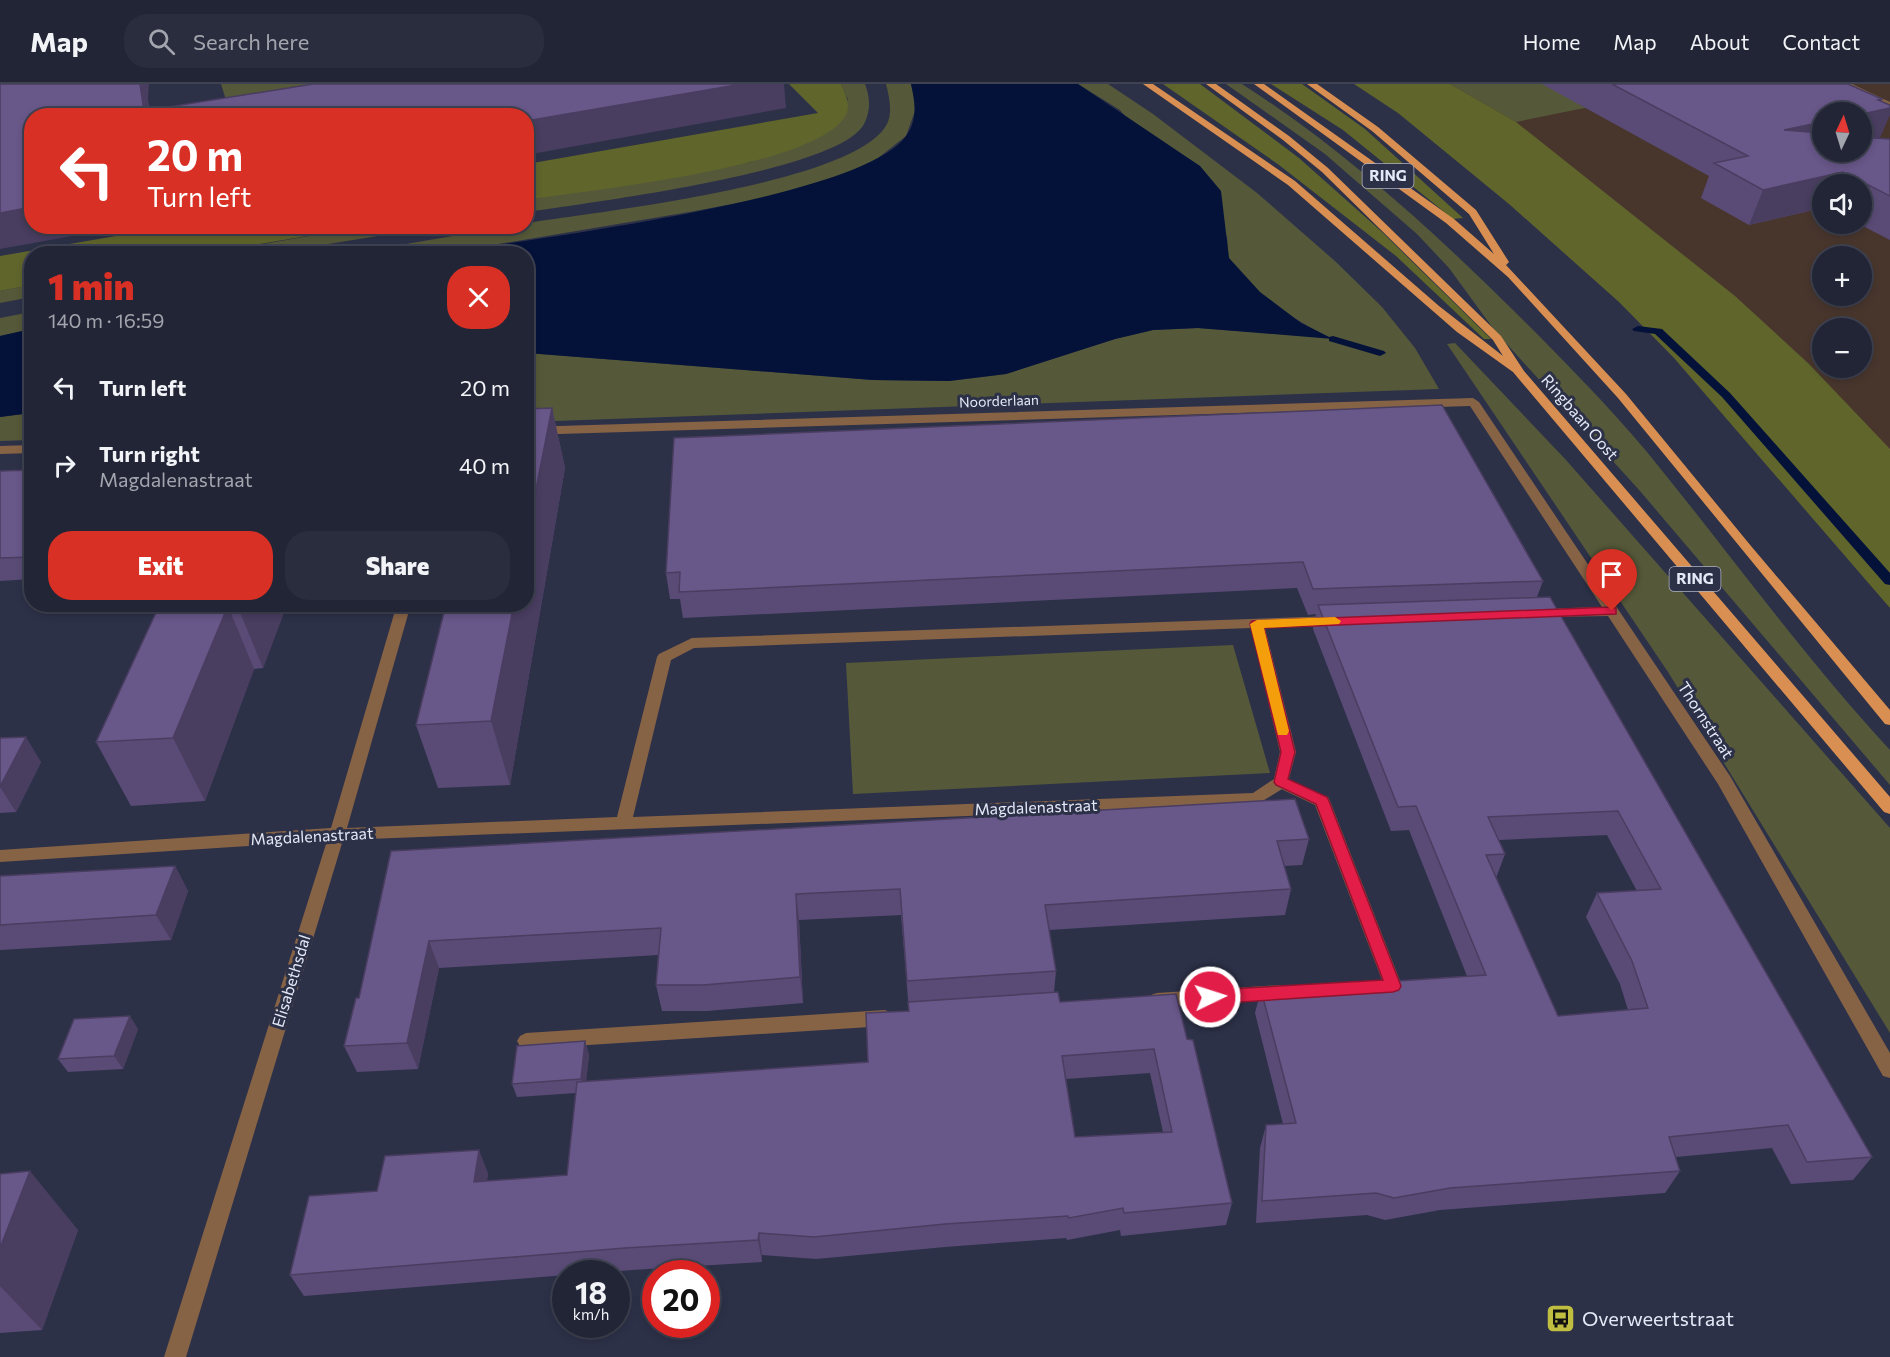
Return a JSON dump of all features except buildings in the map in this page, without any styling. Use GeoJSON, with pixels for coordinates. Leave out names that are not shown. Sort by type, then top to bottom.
{"type":"FeatureCollection","features":[{"type":"Feature","properties":{"kind":"main road"},"geometry":{"type":"LineString","coordinates":[[1147,84],[1252,154],[1290,183],[1469,339],[1519,373]]}},
{"type":"Feature","properties":{"kind":"main road","name":"Ringbaan Oost"},"geometry":{"type":"LineString","coordinates":[[1210,84],[1286,138],[1325,170],[1497,338],[1519,373],[1890,808]]}},
{"type":"Feature","properties":{"kind":"main road","name":"RING"},"geometry":{"type":"LineString","coordinates":[[1257,84],[1450,222],[1512,275],[1622,396],[1746,549],[1890,720]]}},
{"type":"Feature","properties":{"kind":"main road"},"geometry":{"type":"LineString","coordinates":[[1311,84],[1375,129],[1473,212],[1512,275]]}},
{"type":"Feature","properties":{"kind":"street"},"geometry":{"type":"LineString","coordinates":[[1845,84],[1890,105]]}},
{"type":"Feature","properties":{"kind":"street","name":"Noorderlaan"},"geometry":{"type":"LineString","coordinates":[[534,431],[1473,402]]}},
{"type":"Feature","properties":{"kind":"street","name":"Thornstraat"},"geometry":{"type":"LineString","coordinates":[[1473,402],[1724,780],[1890,1070]]}},
{"type":"Feature","properties":{"kind":"street"},"geometry":{"type":"LineString","coordinates":[[0,450],[24,448]]}},
{"type":"Feature","properties":{"kind":"street"},"geometry":{"type":"LineString","coordinates":[[1529,614],[1612,611]]}},
{"type":"Feature","properties":{"kind":"street","name":"Elisabethsdal"},"geometry":{"type":"LineString","coordinates":[[175,1357],[337,834],[402,612]]}},
{"type":"Feature","properties":{"kind":"street"},"geometry":{"type":"LineString","coordinates":[[624,823],[664,657],[692,643],[1351,620]]}},
{"type":"Feature","properties":{"kind":"street"},"geometry":{"type":"LineString","coordinates":[[1257,624],[1288,752],[1281,782],[1322,801],[1393,986],[1362,988]]}},
{"type":"Feature","properties":{"kind":"street","name":"Magdalenastraat"},"geometry":{"type":"LineString","coordinates":[[0,856],[337,834],[1256,799],[1281,782]]}},
{"type":"Feature","properties":{"kind":"street"},"geometry":{"type":"LineString","coordinates":[[1136,1001],[1296,992]]}},
{"type":"Feature","properties":{"kind":"street"},"geometry":{"type":"LineString","coordinates":[[526,1041],[903,1017]]}},
{"type":"Feature","properties":{"kind":"shaded area"},"geometry":{"type":"Polygon","coordinates":[[[1420,84],[1890,84],[1890,472],[1420,84]]]}},
{"type":"Feature","properties":{"kind":"green space"},"geometry":{"type":"Polygon","coordinates":[[[221,84],[331,84],[226,100],[221,84]]]}},
{"type":"Feature","properties":{"kind":"green space"},"geometry":{"type":"Polygon","coordinates":[[[789,84],[841,84],[848,103],[846,115],[826,133],[792,149],[748,163],[698,174],[534,199],[534,163],[818,113],[789,84]]]}},
{"type":"Feature","properties":{"kind":"green space"},"geometry":{"type":"Polygon","coordinates":[[[841,84],[865,84],[869,104],[864,124],[845,141],[809,157],[762,171],[708,183],[534,211],[534,199],[751,162],[848,100],[841,84]]]}},
{"type":"Feature","properties":{"kind":"green space"},"geometry":{"type":"Polygon","coordinates":[[[886,84],[911,84],[916,108],[906,136],[873,162],[836,177],[763,198],[487,246],[395,246],[464,234],[534,234],[534,222],[663,203],[777,179],[827,163],[865,145],[887,124],[889,99],[886,84]]]}},
{"type":"Feature","properties":{"kind":"green space"},"geometry":{"type":"Polygon","coordinates":[[[1078,84],[1108,84],[1153,114],[1257,193],[1336,262],[1382,307],[1415,348],[1439,389],[534,422],[534,354],[873,380],[949,381],[1006,374],[1115,339],[1153,330],[1198,328],[1331,338],[1289,315],[1239,273],[1230,260],[1227,237],[1120,110],[1078,84]]]}},
{"type":"Feature","properties":{"kind":"green space"},"geometry":{"type":"Polygon","coordinates":[[[1163,84],[1200,84],[1299,158],[1381,231],[1491,339],[1484,339],[1396,256],[1279,165],[1163,84]]]}},
{"type":"Feature","properties":{"kind":"green space"},"geometry":{"type":"Polygon","coordinates":[[[1226,84],[1242,84],[1279,109],[1384,191],[1483,281],[1582,380],[1647,452],[1796,641],[1890,750],[1890,785],[1640,491],[1495,331],[1449,268],[1417,234],[1325,154],[1226,84]]]}},
{"type":"Feature","properties":{"kind":"green space"},"geometry":{"type":"Polygon","coordinates":[[[1271,84],[1302,84],[1365,129],[1463,218],[1453,219],[1343,130],[1271,84]]]}},
{"type":"Feature","properties":{"kind":"green space"},"geometry":{"type":"Polygon","coordinates":[[[1354,84],[1450,84],[1516,122],[1735,296],[1809,364],[1812,367],[1812,378],[1822,378],[1890,449],[1890,608],[1674,358],[1619,302],[1509,204],[1398,113],[1354,84]]]}},
{"type":"Feature","properties":{"kind":"green space"},"geometry":{"type":"Polygon","coordinates":[[[1450,84],[1590,84],[1599,105],[1516,122],[1450,84]]]}},
{"type":"Feature","properties":{"kind":"green space"},"geometry":{"type":"Polygon","coordinates":[[[127,234],[318,234],[249,246],[58,246],[127,234]]]}},
{"type":"Feature","properties":{"kind":"green space"},"geometry":{"type":"Polygon","coordinates":[[[320,234],[390,234],[316,246],[253,246],[320,234]]]}},
{"type":"Feature","properties":{"kind":"green space"},"geometry":{"type":"Polygon","coordinates":[[[24,252],[24,286],[0,291],[0,256],[24,252]]]}},
{"type":"Feature","properties":{"kind":"green space"},"geometry":{"type":"Polygon","coordinates":[[[24,286],[24,298],[0,303],[0,291],[24,286]]]}},
{"type":"Feature","properties":{"kind":"green space"},"geometry":{"type":"Polygon","coordinates":[[[24,313],[24,331],[0,336],[0,318],[24,313]]]}},
{"type":"Feature","properties":{"kind":"green space"},"geometry":{"type":"Polygon","coordinates":[[[1455,343],[1566,460],[1890,828],[1890,1033],[1668,672],[1447,344],[1455,343]]]}},
{"type":"Feature","properties":{"kind":"green space"},"geometry":{"type":"Polygon","coordinates":[[[24,414],[24,440],[0,441],[0,417],[24,414]]]}},
{"type":"Feature","properties":{"kind":"green space"},"geometry":{"type":"Polygon","coordinates":[[[1233,645],[1270,773],[853,794],[846,663],[1233,645]]]}},
{"type":"Feature","properties":{"kind":"water"},"geometry":{"type":"Polygon","coordinates":[[[911,84],[1078,84],[1200,166],[1221,191],[1229,258],[1260,292],[1301,323],[1333,339],[1198,328],[1153,330],[1115,339],[1006,374],[949,381],[873,380],[534,354],[534,246],[490,246],[691,213],[763,197],[827,179],[877,159],[906,136],[914,117],[911,84]]]}},
{"type":"Feature","properties":{"kind":"water"},"geometry":{"type":"Polygon","coordinates":[[[24,331],[24,414],[0,417],[0,336],[24,331]]]}},
{"type":"Feature","properties":{"kind":"waterway"},"geometry":{"type":"LineString","coordinates":[[1638,329],[1658,331],[1726,395],[1890,581]]}},
{"type":"Feature","properties":{"kind":"waterway"},"geometry":{"type":"LineString","coordinates":[[1333,339],[1380,353]]}},
{"type":"Feature","properties":{"kind":"slow traffic"},"geometry":{"type":"LineString","coordinates":[[1282,731],[1257,624],[1335,621]]}},
{"type":"Feature","properties":{"kind":"place","name":"Overweertstraat"},"geometry":{"type":"Point","coordinates":[1561,1319]}},
{"type":"Feature","properties":{"kind":"route"},"geometry":{"type":"LineString","coordinates":[[1210,997],[1393,986],[1322,801],[1281,782],[1288,752],[1257,624],[1612,611]]}}]}
